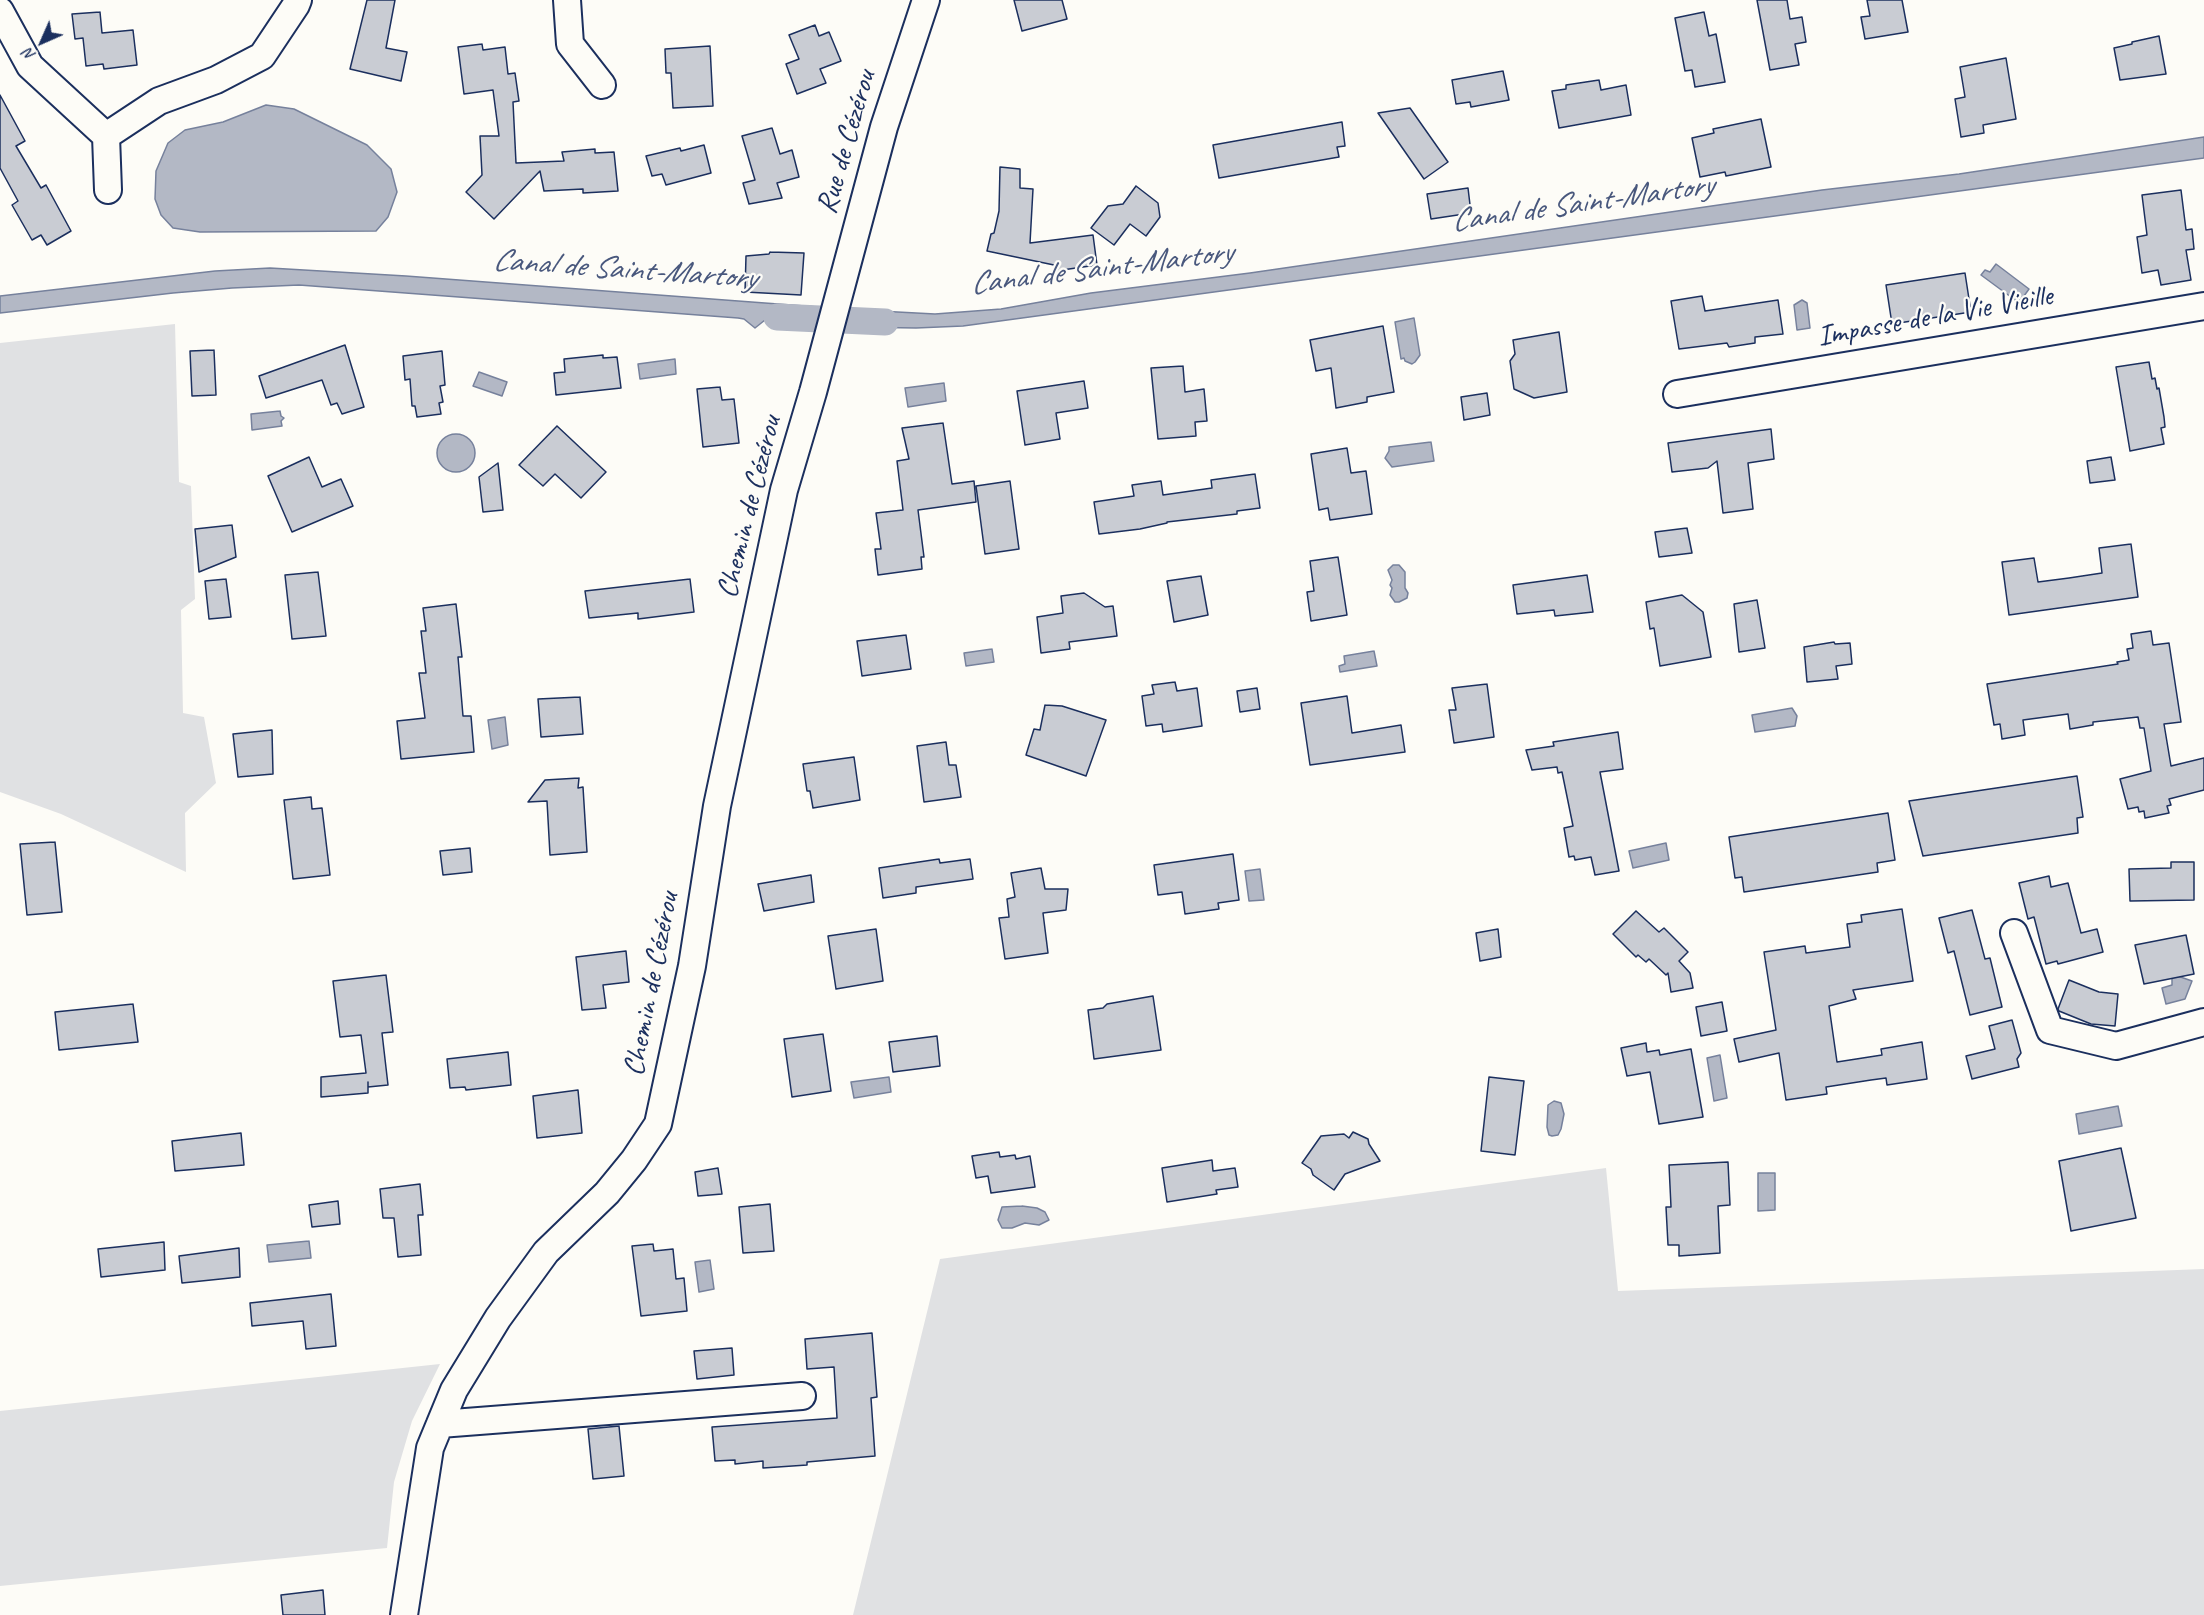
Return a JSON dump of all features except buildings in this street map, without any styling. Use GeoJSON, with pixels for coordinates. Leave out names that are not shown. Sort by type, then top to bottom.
{"type":"FeatureCollection","features":[{"type":"Feature","properties":{"kind":"street"},"geometry":{"type":"LineString","coordinates":[[106,136],[159,101],[216,80],[262,56],[298,0]]}},
{"type":"Feature","properties":{"kind":"street"},"geometry":{"type":"LineString","coordinates":[[567,0],[570,44],[602,84]]}},
{"type":"Feature","properties":{"kind":"street","name":"Rue de Cézérou"},"geometry":{"type":"LineString","coordinates":[[836,303],[884,127],[926,0]]}},
{"type":"Feature","properties":{"kind":"street"},"geometry":{"type":"LineString","coordinates":[[0,11],[30,66],[106,136],[108,190]]}},
{"type":"Feature","properties":{"kind":"street","name":"Chemin de Cézérou"},"geometry":{"type":"LineString","coordinates":[[404,1615],[430,1448],[454,1390],[498,1318],[546,1252],[607,1193],[634,1160],[658,1124],[692,966],[717,806],[780,510],[836,303]]}},
{"type":"Feature","properties":{"kind":"street","name":"Impasse de la Vie Vieille"},"geometry":{"type":"LineString","coordinates":[[1677,394],[2204,306]]}},
{"type":"Feature","properties":{"kind":"street"},"geometry":{"type":"LineString","coordinates":[[2014,933],[2050,1030],[2116,1046],[2204,1023]]}},
{"type":"Feature","properties":{"kind":"street"},"geometry":{"type":"LineString","coordinates":[[440,1424],[802,1396]]}},
{"type":"Feature","properties":{"kind":"shaded area"},"geometry":{"type":"Polygon","coordinates":[[[266,105],[294,109],[367,145],[391,169],[397,192],[388,217],[376,231],[200,232],[173,228],[161,215],[155,199],[156,171],[168,143],[185,130],[223,122],[266,105]]]}},
{"type":"Feature","properties":{"kind":"shaded area"},"geometry":{"type":"Polygon","coordinates":[[[2204,137],[2204,158],[963,326],[916,328],[848,325],[852,314],[860,310],[935,314],[1001,309],[1091,293],[1250,273],[1822,190],[1959,174],[2204,137]]]}},
{"type":"Feature","properties":{"kind":"shaded area"},"geometry":{"type":"Polygon","coordinates":[[[1996,264],[2029,289],[2019,303],[1981,275],[1985,270],[1990,272],[1996,264]]]}},
{"type":"Feature","properties":{"kind":"shaded area"},"geometry":{"type":"Polygon","coordinates":[[[270,268],[818,307],[813,327],[765,320],[755,328],[744,319],[738,318],[299,285],[173,293],[0,313],[0,296],[215,271],[270,268]]]}},
{"type":"Feature","properties":{"kind":"shaded area"},"geometry":{"type":"Polygon","coordinates":[[[1802,300],[1807,303],[1810,328],[1797,330],[1794,305],[1802,300]]]}},
{"type":"Feature","properties":{"kind":"shaded area"},"geometry":{"type":"Polygon","coordinates":[[[1414,318],[1420,355],[1412,364],[1404,358],[1401,359],[1395,322],[1414,318]]]}},
{"type":"Feature","properties":{"kind":"shaded area"},"geometry":{"type":"Polygon","coordinates":[[[175,324],[179,482],[191,486],[195,599],[181,610],[183,713],[204,717],[216,783],[185,813],[186,872],[61,814],[0,792],[0,343],[175,324]]]}},
{"type":"Feature","properties":{"kind":"shaded area"},"geometry":{"type":"Polygon","coordinates":[[[675,359],[676,374],[640,379],[638,364],[675,359]]]}},
{"type":"Feature","properties":{"kind":"shaded area"},"geometry":{"type":"Polygon","coordinates":[[[479,372],[507,382],[502,396],[473,386],[479,372]]]}},
{"type":"Feature","properties":{"kind":"shaded area"},"geometry":{"type":"Polygon","coordinates":[[[944,383],[946,401],[908,407],[905,388],[944,383]]]}},
{"type":"Feature","properties":{"kind":"shaded area"},"geometry":{"type":"Polygon","coordinates":[[[280,411],[284,418],[281,421],[282,426],[252,430],[251,414],[280,411]]]}},
{"type":"Feature","properties":{"kind":"shaded area"},"geometry":{"type":"Polygon","coordinates":[[[456,434],[469,440],[475,453],[469,466],[456,472],[443,466],[437,453],[443,440],[456,434]]]}},
{"type":"Feature","properties":{"kind":"shaded area"},"geometry":{"type":"Polygon","coordinates":[[[1431,442],[1434,461],[1392,467],[1385,458],[1389,447],[1431,442]]]}},
{"type":"Feature","properties":{"kind":"shaded area"},"geometry":{"type":"Polygon","coordinates":[[[1393,565],[1399,565],[1405,572],[1407,598],[1399,602],[1395,602],[1390,595],[1392,580],[1388,570],[1393,565]]]}},
{"type":"Feature","properties":{"kind":"shaded area"},"geometry":{"type":"Polygon","coordinates":[[[992,649],[994,662],[966,666],[964,653],[992,649]]]}},
{"type":"Feature","properties":{"kind":"shaded area"},"geometry":{"type":"Polygon","coordinates":[[[1374,651],[1377,666],[1340,672],[1339,666],[1345,664],[1344,656],[1374,651]]]}},
{"type":"Feature","properties":{"kind":"shaded area"},"geometry":{"type":"Polygon","coordinates":[[[1792,708],[1797,716],[1795,726],[1755,732],[1752,715],[1792,708]]]}},
{"type":"Feature","properties":{"kind":"shaded area"},"geometry":{"type":"Polygon","coordinates":[[[505,717],[508,745],[492,749],[488,720],[505,717]]]}},
{"type":"Feature","properties":{"kind":"shaded area"},"geometry":{"type":"Polygon","coordinates":[[[1666,843],[1669,860],[1633,868],[1629,851],[1666,843]]]}},
{"type":"Feature","properties":{"kind":"shaded area"},"geometry":{"type":"Polygon","coordinates":[[[1260,869],[1264,900],[1249,901],[1245,871],[1260,869]]]}},
{"type":"Feature","properties":{"kind":"shaded area"},"geometry":{"type":"Polygon","coordinates":[[[2172,974],[2192,981],[2185,999],[2166,1004],[2162,988],[2172,985],[2172,974]]]}},
{"type":"Feature","properties":{"kind":"shaded area"},"geometry":{"type":"Polygon","coordinates":[[[1720,1055],[1727,1098],[1714,1101],[1707,1058],[1720,1055]]]}},
{"type":"Feature","properties":{"kind":"shaded area"},"geometry":{"type":"Polygon","coordinates":[[[889,1077],[891,1092],[854,1098],[851,1082],[889,1077]]]}},
{"type":"Feature","properties":{"kind":"shaded area"},"geometry":{"type":"Polygon","coordinates":[[[1554,1101],[1561,1103],[1564,1114],[1558,1135],[1552,1136],[1549,1135],[1547,1127],[1548,1105],[1554,1101]]]}},
{"type":"Feature","properties":{"kind":"shaded area"},"geometry":{"type":"Polygon","coordinates":[[[2118,1106],[2122,1126],[2079,1134],[2076,1114],[2118,1106]]]}},
{"type":"Feature","properties":{"kind":"shaded area"},"geometry":{"type":"Polygon","coordinates":[[[1606,1168],[1618,1291],[2204,1269],[2204,1615],[853,1615],[940,1259],[1606,1168]]]}},
{"type":"Feature","properties":{"kind":"shaded area"},"geometry":{"type":"Polygon","coordinates":[[[1758,1173],[1775,1173],[1775,1210],[1758,1211],[1758,1173]]]}},
{"type":"Feature","properties":{"kind":"shaded area"},"geometry":{"type":"Polygon","coordinates":[[[1002,1207],[1037,1208],[1045,1212],[1049,1220],[1039,1225],[1025,1223],[1012,1228],[1002,1228],[998,1220],[1002,1207]]]}},
{"type":"Feature","properties":{"kind":"shaded area"},"geometry":{"type":"Polygon","coordinates":[[[309,1241],[311,1258],[269,1262],[267,1245],[309,1241]]]}},
{"type":"Feature","properties":{"kind":"shaded area"},"geometry":{"type":"Polygon","coordinates":[[[710,1260],[714,1289],[699,1292],[695,1262],[710,1260]]]}},
{"type":"Feature","properties":{"kind":"shaded area"},"geometry":{"type":"Polygon","coordinates":[[[440,1364],[412,1421],[394,1482],[387,1548],[0,1586],[0,1411],[440,1364]]]}},
{"type":"Feature","properties":{"kind":"waterway","name":"Canal de Saint-Martory"},"geometry":{"type":"LineString","coordinates":[[777,317],[885,322]]}}]}
